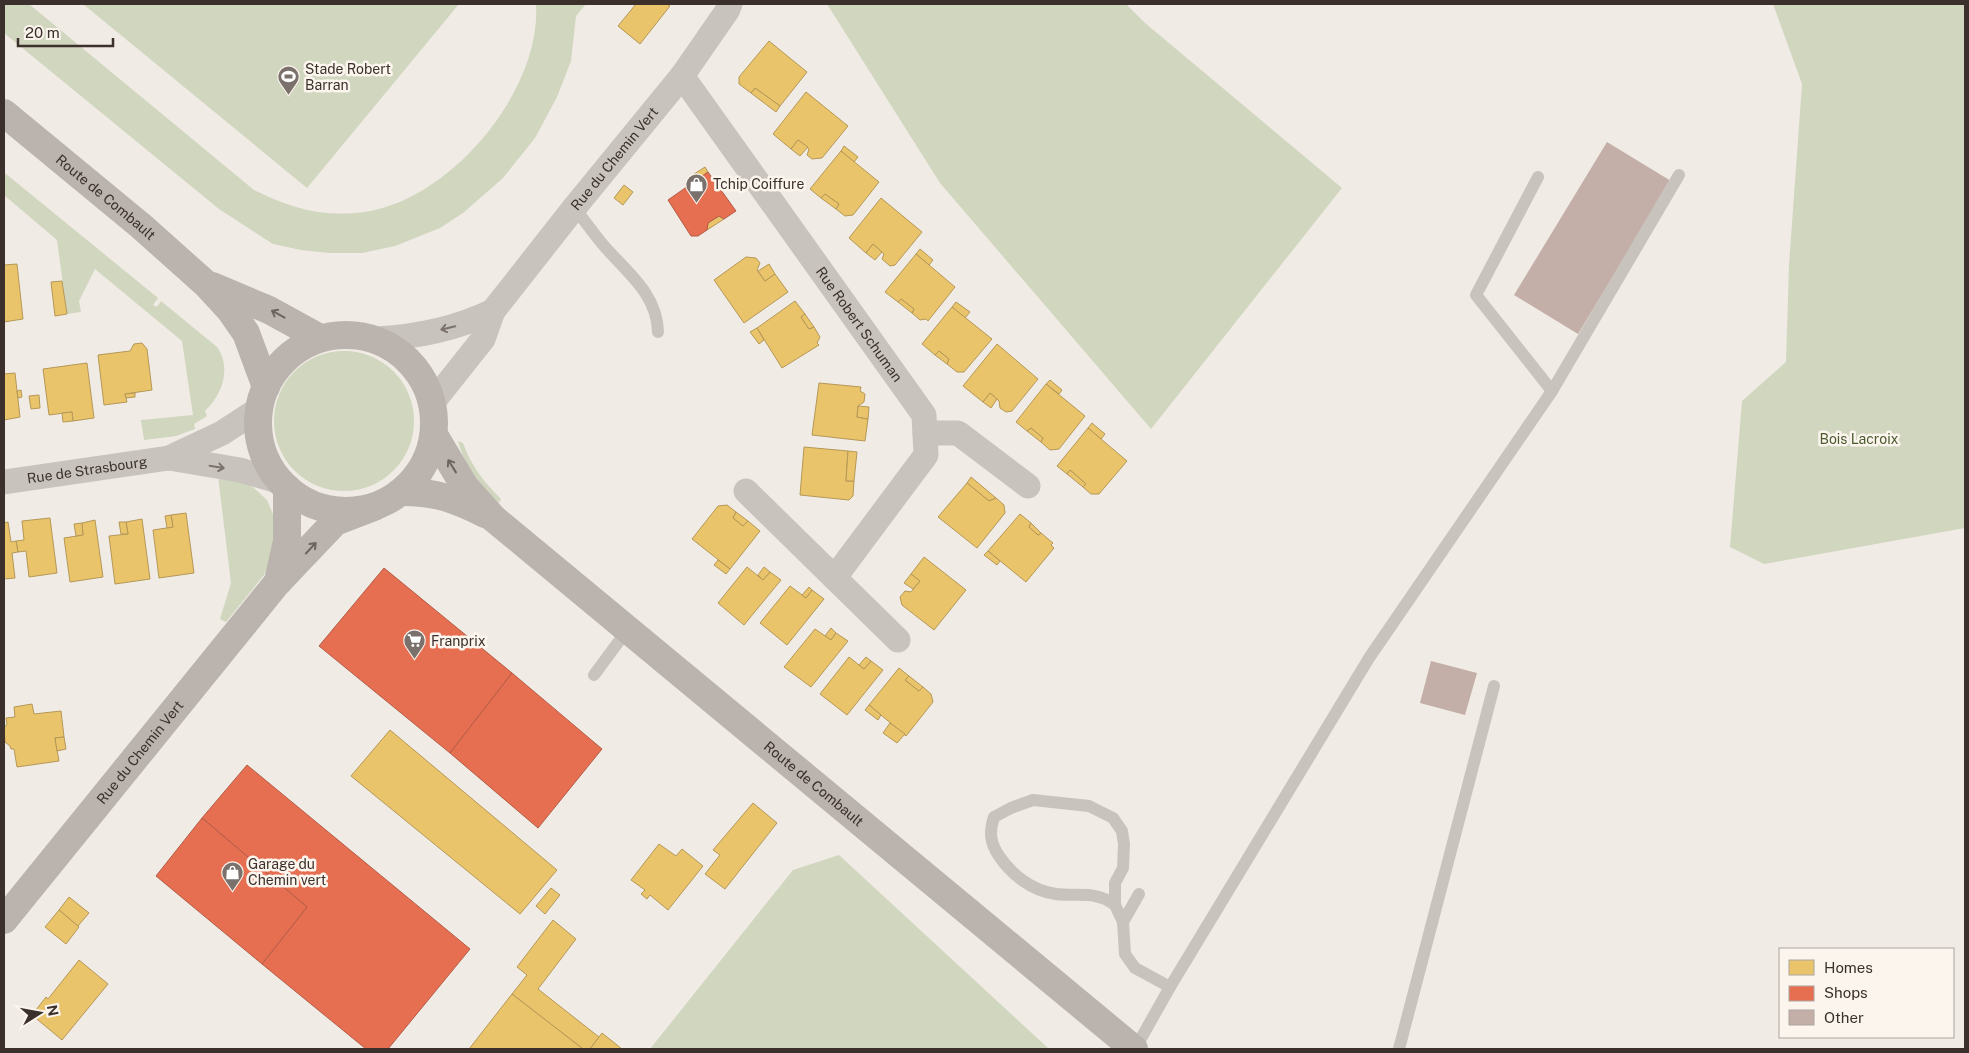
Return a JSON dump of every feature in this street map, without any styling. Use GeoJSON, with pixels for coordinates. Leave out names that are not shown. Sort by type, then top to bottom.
{"type":"FeatureCollection","features":[{"type":"Feature","properties":{"kind":"street","name":"Rue du Chemin Vert"},"geometry":{"type":"LineString","coordinates":[[433,402],[483,339],[493,311],[682,76],[730,4]]}},
{"type":"Feature","properties":{"kind":"street","name":"Rue Robert Schuman"},"geometry":{"type":"LineString","coordinates":[[682,76],[924,415],[926,455],[835,578]]}},
{"type":"Feature","properties":{"kind":"street","name":"Route de Combault"},"geometry":{"type":"LineString","coordinates":[[4,113],[140,226],[206,284],[230,310],[246,332],[262,398],[259,429],[266,460],[284,485],[301,499],[318,507],[337,511],[356,511],[374,507],[403,492],[418,476],[425,463],[434,436],[433,402],[424,381],[412,363],[395,349],[375,339],[348,335],[320,338],[293,352],[278,368],[262,398]]}},
{"type":"Feature","properties":{"kind":"street","name":"Route de Combault"},"geometry":{"type":"LineString","coordinates":[[206,284],[269,310],[320,338]]}},
{"type":"Feature","properties":{"kind":"street","name":"Rue du Chemin Vert"},"geometry":{"type":"LineString","coordinates":[[375,339],[417,336],[470,322],[493,311]]}},
{"type":"Feature","properties":{"kind":"street","name":"Rue de Strasbourg"},"geometry":{"type":"LineString","coordinates":[[4,482],[170,458],[222,433],[262,398]]}},
{"type":"Feature","properties":{"kind":"street"},"geometry":{"type":"LineString","coordinates":[[925,432],[958,432],[1028,486]]}},
{"type":"Feature","properties":{"kind":"street","name":"Route de Combault"},"geometry":{"type":"LineString","coordinates":[[434,436],[465,487],[493,518],[1134,1049]]}},
{"type":"Feature","properties":{"kind":"street","name":"Rue de Strasbourg"},"geometry":{"type":"LineString","coordinates":[[170,458],[240,470],[284,485]]}},
{"type":"Feature","properties":{"kind":"street","name":"Rue du Chemin Vert"},"geometry":{"type":"LineString","coordinates":[[277,583],[287,541],[284,485]]}},
{"type":"Feature","properties":{"kind":"street"},"geometry":{"type":"LineString","coordinates":[[746,491],[898,640]]}},
{"type":"Feature","properties":{"kind":"street","name":"Route de Combault"},"geometry":{"type":"LineString","coordinates":[[403,492],[426,492],[457,500],[493,518]]}},
{"type":"Feature","properties":{"kind":"street","name":"Rue du Chemin Vert"},"geometry":{"type":"LineString","coordinates":[[4,920],[277,583],[335,522],[374,507]]}},
{"type":"Feature","properties":{"kind":"lane"},"geometry":{"type":"LineString","coordinates":[[1134,1049],[1369,658],[1552,391],[1679,174]]}},
{"type":"Feature","properties":{"kind":"lane"},"geometry":{"type":"LineString","coordinates":[[1538,177],[1476,295],[1552,391]]}},
{"type":"Feature","properties":{"kind":"lane"},"geometry":{"type":"LineString","coordinates":[[574,208],[600,241],[638,280],[654,309],[658,332]]}},
{"type":"Feature","properties":{"kind":"lane"},"geometry":{"type":"LineString","coordinates":[[594,675],[628,629]]}},
{"type":"Feature","properties":{"kind":"lane"},"geometry":{"type":"LineString","coordinates":[[1399,1049],[1494,686]]}},
{"type":"Feature","properties":{"kind":"lane"},"geometry":{"type":"LineString","coordinates":[[1116,905],[1107,898],[1098,896],[1055,894],[1036,888],[1016,878],[993,848],[989,830],[994,817],[1032,800],[1089,806],[1113,818],[1122,831],[1124,844],[1123,868],[1115,882],[1116,905],[1123,922],[1125,954],[1135,968],[1170,987]]}},
{"type":"Feature","properties":{"kind":"lane"},"geometry":{"type":"LineString","coordinates":[[1123,922],[1139,894]]}},
{"type":"Feature","properties":{"kind":"green space"},"geometry":{"type":"Polygon","coordinates":[[[4,4],[29,4],[254,190],[291,206],[315,212],[342,214],[390,206],[423,190],[454,168],[482,140],[505,108],[523,73],[534,38],[536,4],[586,4],[576,16],[571,61],[557,97],[535,138],[503,178],[463,213],[440,228],[395,246],[362,253],[329,253],[273,244],[219,209],[4,33],[4,4]]]}},
{"type":"Feature","properties":{"kind":"green space","name":"Stade Robert Barran"},"geometry":{"type":"Polygon","coordinates":[[[83,4],[459,4],[307,188],[83,4]]]}},
{"type":"Feature","properties":{"kind":"green space"},"geometry":{"type":"Polygon","coordinates":[[[827,4],[1126,4],[1145,23],[1342,188],[1151,429],[940,183],[827,4]]]}},
{"type":"Feature","properties":{"kind":"green space","name":"Bois Lacroix"},"geometry":{"type":"Polygon","coordinates":[[[1773,4],[1965,4],[1965,528],[1764,564],[1730,547],[1742,401],[1786,362],[1789,265],[1802,84],[1773,4]]]}},
{"type":"Feature","properties":{"kind":"green space"},"geometry":{"type":"Polygon","coordinates":[[[4,174],[158,298],[153,305],[157,307],[161,301],[217,347],[224,364],[223,381],[216,397],[205,411],[207,416],[194,424],[195,429],[176,436],[144,440],[141,420],[193,415],[182,341],[95,269],[79,301],[81,312],[67,314],[57,240],[4,195],[4,174]]]}},
{"type":"Feature","properties":{"kind":"green space"},"geometry":{"type":"Polygon","coordinates":[[[344,351],[371,357],[383,363],[393,372],[402,382],[408,394],[414,421],[408,448],[402,460],[393,470],[383,479],[371,485],[344,491],[317,485],[305,479],[295,470],[286,460],[280,448],[274,421],[280,394],[286,382],[295,372],[305,363],[317,357],[344,351]]]}},
{"type":"Feature","properties":{"kind":"green space"},"geometry":{"type":"Polygon","coordinates":[[[458,441],[463,443],[479,473],[501,499],[499,503],[491,497],[473,475],[464,459],[458,441]]]}},
{"type":"Feature","properties":{"kind":"green space"},"geometry":{"type":"Polygon","coordinates":[[[218,476],[241,480],[255,489],[267,500],[273,514],[275,556],[264,575],[226,622],[220,619],[231,583],[218,476]]]}},
{"type":"Feature","properties":{"kind":"green space"},"geometry":{"type":"Polygon","coordinates":[[[839,855],[1049,1049],[650,1049],[793,870],[839,855]]]}},
{"type":"Feature","properties":{"kind":"building: Homes"},"geometry":{"type":"Polygon","coordinates":[[[636,4],[667,4],[670,6],[640,44],[618,26],[636,4]]]}},
{"type":"Feature","properties":{"kind":"building: Homes"},"geometry":{"type":"Polygon","coordinates":[[[769,41],[807,72],[780,106],[755,88],[751,93],[739,84],[739,77],[769,41]]]}},
{"type":"Feature","properties":{"kind":"building: Homes"},"geometry":{"type":"Polygon","coordinates":[[[755,88],[780,106],[776,112],[751,93],[755,88]]]}},
{"type":"Feature","properties":{"kind":"building: Homes"},"geometry":{"type":"Polygon","coordinates":[[[806,92],[848,126],[822,158],[812,159],[807,155],[809,149],[798,140],[791,149],[773,134],[806,92]]]}},
{"type":"Feature","properties":{"kind":"building: Homes"},"geometry":{"type":"Polygon","coordinates":[[[798,140],[808,147],[800,156],[791,149],[798,140]]]}},
{"type":"Feature","properties":{"kind":"building: Homes"},"geometry":{"type":"Polygon","coordinates":[[[844,146],[858,157],[854,162],[841,151],[844,146]]]}},
{"type":"Feature","properties":{"kind":"building: Homes"},"geometry":{"type":"Polygon","coordinates":[[[841,151],[879,182],[853,215],[845,216],[836,209],[839,204],[825,194],[821,198],[810,189],[841,151]]]}},
{"type":"Feature","properties":{"kind":"building: Homes"},"geometry":{"type":"Polygon","coordinates":[[[705,167],[708,172],[695,181],[691,176],[705,167]]]}},
{"type":"Feature","properties":{"kind":"building: Homes"},"geometry":{"type":"Polygon","coordinates":[[[624,185],[633,192],[623,205],[614,198],[624,185]]]}},
{"type":"Feature","properties":{"kind":"building: Homes"},"geometry":{"type":"Polygon","coordinates":[[[825,194],[839,204],[836,209],[821,198],[825,194]]]}},
{"type":"Feature","properties":{"kind":"building: Homes"},"geometry":{"type":"Polygon","coordinates":[[[881,198],[922,232],[895,265],[890,266],[882,259],[884,254],[873,244],[866,253],[849,238],[881,198]]]}},
{"type":"Feature","properties":{"kind":"building: Homes"},"geometry":{"type":"Polygon","coordinates":[[[719,216],[724,219],[707,230],[708,223],[719,216]]]}},
{"type":"Feature","properties":{"kind":"building: Homes"},"geometry":{"type":"Polygon","coordinates":[[[873,244],[882,252],[875,260],[866,253],[873,244]]]}},
{"type":"Feature","properties":{"kind":"building: Homes"},"geometry":{"type":"Polygon","coordinates":[[[920,249],[933,260],[929,265],[916,254],[920,249]]]}},
{"type":"Feature","properties":{"kind":"building: Homes"},"geometry":{"type":"Polygon","coordinates":[[[916,254],[955,287],[928,321],[926,319],[920,320],[912,313],[914,309],[901,299],[898,302],[885,292],[916,254]]]}},
{"type":"Feature","properties":{"kind":"building: Homes"},"geometry":{"type":"Polygon","coordinates":[[[746,257],[756,258],[760,263],[757,270],[765,281],[775,274],[788,292],[744,323],[714,280],[746,257]]]}},
{"type":"Feature","properties":{"kind":"building: Homes"},"geometry":{"type":"Polygon","coordinates":[[[17,264],[23,319],[4,322],[4,265],[17,264]]]}},
{"type":"Feature","properties":{"kind":"building: Homes"},"geometry":{"type":"Polygon","coordinates":[[[769,264],[775,274],[765,281],[758,271],[769,264]]]}},
{"type":"Feature","properties":{"kind":"building: Homes"},"geometry":{"type":"Polygon","coordinates":[[[62,281],[67,314],[55,316],[51,282],[62,281]]]}},
{"type":"Feature","properties":{"kind":"building: Homes"},"geometry":{"type":"Polygon","coordinates":[[[901,299],[914,309],[912,313],[898,302],[901,299]]]}},
{"type":"Feature","properties":{"kind":"building: Homes"},"geometry":{"type":"Polygon","coordinates":[[[795,301],[805,314],[801,317],[809,329],[814,327],[820,337],[817,343],[819,345],[782,368],[757,328],[795,301]]]}},
{"type":"Feature","properties":{"kind":"building: Homes"},"geometry":{"type":"Polygon","coordinates":[[[956,302],[970,312],[965,318],[952,307],[956,302]]]}},
{"type":"Feature","properties":{"kind":"building: Homes"},"geometry":{"type":"Polygon","coordinates":[[[952,307],[992,339],[964,372],[957,372],[947,364],[949,359],[939,351],[935,355],[922,344],[952,307]]]}},
{"type":"Feature","properties":{"kind":"building: Homes"},"geometry":{"type":"Polygon","coordinates":[[[805,314],[814,327],[809,329],[801,317],[805,314]]]}},
{"type":"Feature","properties":{"kind":"building: Homes"},"geometry":{"type":"Polygon","coordinates":[[[757,328],[764,340],[759,344],[750,332],[757,328]]]}},
{"type":"Feature","properties":{"kind":"building: Homes"},"geometry":{"type":"Polygon","coordinates":[[[142,343],[147,349],[152,390],[125,394],[127,402],[104,405],[98,355],[130,351],[134,344],[142,343]]]}},
{"type":"Feature","properties":{"kind":"building: Homes"},"geometry":{"type":"Polygon","coordinates":[[[997,344],[1038,379],[1012,411],[1006,412],[1000,408],[999,401],[990,393],[983,402],[963,386],[997,344]]]}},
{"type":"Feature","properties":{"kind":"building: Homes"},"geometry":{"type":"Polygon","coordinates":[[[939,351],[949,359],[947,364],[935,355],[939,351]]]}},
{"type":"Feature","properties":{"kind":"building: Homes"},"geometry":{"type":"Polygon","coordinates":[[[87,363],[94,418],[73,421],[72,412],[49,415],[43,369],[87,363]]]}},
{"type":"Feature","properties":{"kind":"building: Homes"},"geometry":{"type":"Polygon","coordinates":[[[15,373],[20,417],[4,420],[4,374],[15,373]]]}},
{"type":"Feature","properties":{"kind":"building: Homes"},"geometry":{"type":"Polygon","coordinates":[[[1050,380],[1062,390],[1059,394],[1046,384],[1050,380]]]}},
{"type":"Feature","properties":{"kind":"building: Homes"},"geometry":{"type":"Polygon","coordinates":[[[819,383],[861,387],[860,391],[865,394],[864,402],[858,406],[857,417],[868,419],[865,441],[812,435],[819,383]]]}},
{"type":"Feature","properties":{"kind":"building: Homes"},"geometry":{"type":"Polygon","coordinates":[[[1046,384],[1085,416],[1059,449],[1050,450],[1041,442],[1043,438],[1031,428],[1027,431],[1016,422],[1046,384]]]}},
{"type":"Feature","properties":{"kind":"building: Homes"},"geometry":{"type":"Polygon","coordinates":[[[21,390],[22,397],[18,398],[17,391],[21,390]]]}},
{"type":"Feature","properties":{"kind":"building: Homes"},"geometry":{"type":"Polygon","coordinates":[[[135,393],[135,397],[126,398],[125,394],[135,393]]]}},
{"type":"Feature","properties":{"kind":"building: Homes"},"geometry":{"type":"Polygon","coordinates":[[[990,393],[997,399],[991,408],[983,402],[990,393]]]}},
{"type":"Feature","properties":{"kind":"building: Homes"},"geometry":{"type":"Polygon","coordinates":[[[39,395],[40,408],[31,409],[29,396],[39,395]]]}},
{"type":"Feature","properties":{"kind":"building: Homes"},"geometry":{"type":"Polygon","coordinates":[[[858,406],[869,407],[868,419],[857,417],[858,406]]]}},
{"type":"Feature","properties":{"kind":"building: Homes"},"geometry":{"type":"Polygon","coordinates":[[[72,412],[73,421],[63,422],[62,413],[72,412]]]}},
{"type":"Feature","properties":{"kind":"building: Homes"},"geometry":{"type":"Polygon","coordinates":[[[1092,423],[1105,434],[1101,439],[1088,428],[1092,423]]]}},
{"type":"Feature","properties":{"kind":"building: Homes"},"geometry":{"type":"Polygon","coordinates":[[[1031,428],[1043,438],[1041,442],[1027,431],[1031,428]]]}},
{"type":"Feature","properties":{"kind":"building: Homes"},"geometry":{"type":"Polygon","coordinates":[[[1088,428],[1127,461],[1099,494],[1091,494],[1083,487],[1086,484],[1070,470],[1067,474],[1057,466],[1088,428]]]}},
{"type":"Feature","properties":{"kind":"building: Homes"},"geometry":{"type":"Polygon","coordinates":[[[804,447],[848,451],[846,481],[854,481],[853,496],[849,500],[800,495],[804,447]]]}},
{"type":"Feature","properties":{"kind":"building: Homes"},"geometry":{"type":"Polygon","coordinates":[[[848,451],[857,452],[854,481],[846,481],[848,451]]]}},
{"type":"Feature","properties":{"kind":"building: Homes"},"geometry":{"type":"Polygon","coordinates":[[[1070,470],[1086,484],[1083,487],[1067,474],[1070,470]]]}},
{"type":"Feature","properties":{"kind":"building: Homes"},"geometry":{"type":"Polygon","coordinates":[[[971,477],[996,498],[989,501],[967,483],[971,477]]]}},
{"type":"Feature","properties":{"kind":"building: Homes"},"geometry":{"type":"Polygon","coordinates":[[[967,483],[989,501],[996,498],[1004,505],[1005,513],[977,548],[938,517],[967,483]]]}},
{"type":"Feature","properties":{"kind":"building: Homes"},"geometry":{"type":"Polygon","coordinates":[[[727,505],[736,512],[733,518],[743,526],[748,521],[760,531],[730,569],[692,539],[718,506],[727,505]]]}},
{"type":"Feature","properties":{"kind":"building: Homes"},"geometry":{"type":"Polygon","coordinates":[[[736,512],[748,521],[743,526],[733,518],[736,512]]]}},
{"type":"Feature","properties":{"kind":"building: Homes"},"geometry":{"type":"Polygon","coordinates":[[[186,513],[194,573],[159,578],[153,530],[173,527],[171,515],[186,513]]]}},
{"type":"Feature","properties":{"kind":"building: Homes"},"geometry":{"type":"Polygon","coordinates":[[[1020,514],[1031,523],[1029,527],[1038,535],[1041,533],[1053,543],[1051,545],[1054,548],[1026,582],[988,551],[1020,514]]]}},
{"type":"Feature","properties":{"kind":"building: Homes"},"geometry":{"type":"Polygon","coordinates":[[[171,515],[173,527],[167,528],[165,516],[171,515]]]}},
{"type":"Feature","properties":{"kind":"building: Homes"},"geometry":{"type":"Polygon","coordinates":[[[50,518],[57,573],[29,577],[26,551],[18,552],[16,541],[24,540],[22,521],[50,518]]]}},
{"type":"Feature","properties":{"kind":"building: Homes"},"geometry":{"type":"Polygon","coordinates":[[[142,519],[150,579],[115,584],[109,536],[128,534],[126,522],[142,519]]]}},
{"type":"Feature","properties":{"kind":"building: Homes"},"geometry":{"type":"Polygon","coordinates":[[[95,520],[103,577],[70,582],[64,538],[83,535],[82,523],[95,520]]]}},
{"type":"Feature","properties":{"kind":"building: Homes"},"geometry":{"type":"Polygon","coordinates":[[[8,522],[11,542],[16,541],[18,552],[12,553],[15,578],[4,579],[4,523],[8,522]]]}},
{"type":"Feature","properties":{"kind":"building: Homes"},"geometry":{"type":"Polygon","coordinates":[[[119,522],[126,522],[128,534],[121,534],[119,522]]]}},
{"type":"Feature","properties":{"kind":"building: Homes"},"geometry":{"type":"Polygon","coordinates":[[[82,523],[83,535],[76,536],[74,524],[82,523]]]}},
{"type":"Feature","properties":{"kind":"building: Homes"},"geometry":{"type":"Polygon","coordinates":[[[1031,523],[1041,533],[1038,535],[1029,527],[1031,523]]]}},
{"type":"Feature","properties":{"kind":"building: Homes"},"geometry":{"type":"Polygon","coordinates":[[[988,551],[1000,561],[997,565],[984,555],[988,551]]]}},
{"type":"Feature","properties":{"kind":"building: Homes"},"geometry":{"type":"Polygon","coordinates":[[[924,557],[966,590],[934,630],[902,605],[900,597],[905,591],[911,592],[920,581],[911,574],[924,557]]]}},
{"type":"Feature","properties":{"kind":"building: Homes"},"geometry":{"type":"Polygon","coordinates":[[[718,560],[730,569],[726,574],[714,565],[718,560]]]}},
{"type":"Feature","properties":{"kind":"building: Homes"},"geometry":{"type":"Polygon","coordinates":[[[747,567],[763,580],[770,572],[781,580],[744,625],[718,603],[747,567]]]}},
{"type":"Feature","properties":{"kind":"building: Homes"},"geometry":{"type":"Polygon","coordinates":[[[764,567],[770,572],[763,580],[758,575],[764,567]]]}},
{"type":"Feature","properties":{"kind":"building: Homes"},"geometry":{"type":"Polygon","coordinates":[[[911,574],[920,581],[913,589],[904,583],[911,574]]]}},
{"type":"Feature","properties":{"kind":"building: Homes"},"geometry":{"type":"Polygon","coordinates":[[[790,586],[806,598],[812,590],[824,599],[787,645],[760,623],[790,586]]]}},
{"type":"Feature","properties":{"kind":"building: Homes"},"geometry":{"type":"Polygon","coordinates":[[[809,587],[812,590],[806,598],[802,595],[809,587]]]}},
{"type":"Feature","properties":{"kind":"building: Homes"},"geometry":{"type":"Polygon","coordinates":[[[831,628],[836,633],[831,640],[825,636],[831,628]]]}},
{"type":"Feature","properties":{"kind":"building: Homes"},"geometry":{"type":"Polygon","coordinates":[[[815,629],[831,640],[836,633],[848,641],[811,687],[784,667],[815,629]]]}},
{"type":"Feature","properties":{"kind":"building: Homes"},"geometry":{"type":"Polygon","coordinates":[[[849,657],[864,669],[871,661],[883,670],[847,715],[820,694],[849,657]]]}},
{"type":"Feature","properties":{"kind":"building: Homes"},"geometry":{"type":"Polygon","coordinates":[[[866,657],[871,661],[864,669],[859,665],[866,657]]]}},
{"type":"Feature","properties":{"kind":"building: Homes"},"geometry":{"type":"Polygon","coordinates":[[[899,668],[909,676],[905,680],[919,691],[923,687],[931,694],[933,702],[906,736],[869,705],[899,668]]]}},
{"type":"Feature","properties":{"kind":"building: Homes"},"geometry":{"type":"Polygon","coordinates":[[[909,676],[923,687],[919,691],[905,680],[909,676]]]}},
{"type":"Feature","properties":{"kind":"building: Homes"},"geometry":{"type":"Polygon","coordinates":[[[32,704],[34,714],[61,711],[64,737],[55,738],[59,761],[17,767],[14,749],[11,749],[5,742],[4,728],[7,724],[6,718],[15,717],[14,707],[32,704]]]}},
{"type":"Feature","properties":{"kind":"building: Homes"},"geometry":{"type":"Polygon","coordinates":[[[869,705],[881,715],[878,720],[865,710],[869,705]]]}},
{"type":"Feature","properties":{"kind":"building: Homes"},"geometry":{"type":"Polygon","coordinates":[[[890,723],[905,734],[897,743],[883,733],[890,723]]]}},
{"type":"Feature","properties":{"kind":"building: Homes"},"geometry":{"type":"Polygon","coordinates":[[[390,730],[557,870],[520,914],[351,776],[390,730]]]}},
{"type":"Feature","properties":{"kind":"building: Homes"},"geometry":{"type":"Polygon","coordinates":[[[64,737],[66,749],[57,751],[55,738],[64,737]]]}},
{"type":"Feature","properties":{"kind":"building: Homes"},"geometry":{"type":"Polygon","coordinates":[[[753,803],[777,823],[725,889],[705,874],[720,855],[713,850],[753,803]]]}},
{"type":"Feature","properties":{"kind":"building: Homes"},"geometry":{"type":"Polygon","coordinates":[[[659,844],[676,856],[682,849],[703,866],[668,910],[650,895],[647,899],[641,894],[645,890],[631,880],[659,844]]]}},
{"type":"Feature","properties":{"kind":"building: Homes"},"geometry":{"type":"Polygon","coordinates":[[[551,888],[560,895],[545,914],[536,906],[551,888]]]}},
{"type":"Feature","properties":{"kind":"building: Homes"},"geometry":{"type":"Polygon","coordinates":[[[69,897],[89,913],[78,926],[59,910],[69,897]]]}},
{"type":"Feature","properties":{"kind":"building: Homes"},"geometry":{"type":"Polygon","coordinates":[[[59,910],[79,927],[66,944],[45,927],[59,910]]]}},
{"type":"Feature","properties":{"kind":"building: Homes"},"geometry":{"type":"Polygon","coordinates":[[[553,920],[576,939],[538,989],[599,1037],[590,1049],[583,1049],[512,994],[527,975],[517,967],[553,920]]]}},
{"type":"Feature","properties":{"kind":"building: Homes"},"geometry":{"type":"Polygon","coordinates":[[[79,960],[108,984],[62,1040],[32,1015],[46,997],[48,999],[79,960]]]}},
{"type":"Feature","properties":{"kind":"building: Homes"},"geometry":{"type":"Polygon","coordinates":[[[512,994],[583,1049],[469,1049],[512,994]]]}},
{"type":"Feature","properties":{"kind":"building: Homes"},"geometry":{"type":"Polygon","coordinates":[[[602,1033],[622,1049],[590,1049],[602,1033]]]}},
{"type":"Feature","properties":{"kind":"building: Shops"},"geometry":{"type":"Polygon","coordinates":[[[708,172],[736,211],[724,219],[719,216],[708,223],[707,230],[698,236],[691,236],[668,200],[708,172]]]}},
{"type":"Feature","properties":{"kind":"building: Shops","name":"Franprix"},"geometry":{"type":"Polygon","coordinates":[[[384,568],[512,673],[450,753],[319,646],[384,568]]]}},
{"type":"Feature","properties":{"kind":"building: Shops"},"geometry":{"type":"Polygon","coordinates":[[[512,673],[602,749],[538,828],[450,753],[512,673]]]}},
{"type":"Feature","properties":{"kind":"building: Shops"},"geometry":{"type":"Polygon","coordinates":[[[247,765],[470,949],[388,1049],[366,1049],[262,964],[307,907],[202,818],[247,765]]]}},
{"type":"Feature","properties":{"kind":"building: Shops","name":"Garage du Chemin vert"},"geometry":{"type":"Polygon","coordinates":[[[202,818],[307,907],[262,964],[156,876],[202,818]]]}},
{"type":"Feature","properties":{"kind":"building: Other"},"geometry":{"type":"Polygon","coordinates":[[[1607,142],[1671,181],[1578,334],[1514,295],[1607,142]]]}},
{"type":"Feature","properties":{"kind":"building: Other"},"geometry":{"type":"Polygon","coordinates":[[[1431,661],[1477,673],[1465,715],[1420,703],[1431,661]]]}},
{"type":"Feature","properties":{"kind":"place","name":"Stade Robert Barran"},"geometry":{"type":"Point","coordinates":[289,96]}},
{"type":"Feature","properties":{"kind":"place","name":"Tchip Coiffure"},"geometry":{"type":"Point","coordinates":[697,203]}},
{"type":"Feature","properties":{"kind":"place","name":"Franprix"},"geometry":{"type":"Point","coordinates":[415,660]}},
{"type":"Feature","properties":{"kind":"place","name":"Garage du Chemin vert"},"geometry":{"type":"Point","coordinates":[232,891]}}]}
